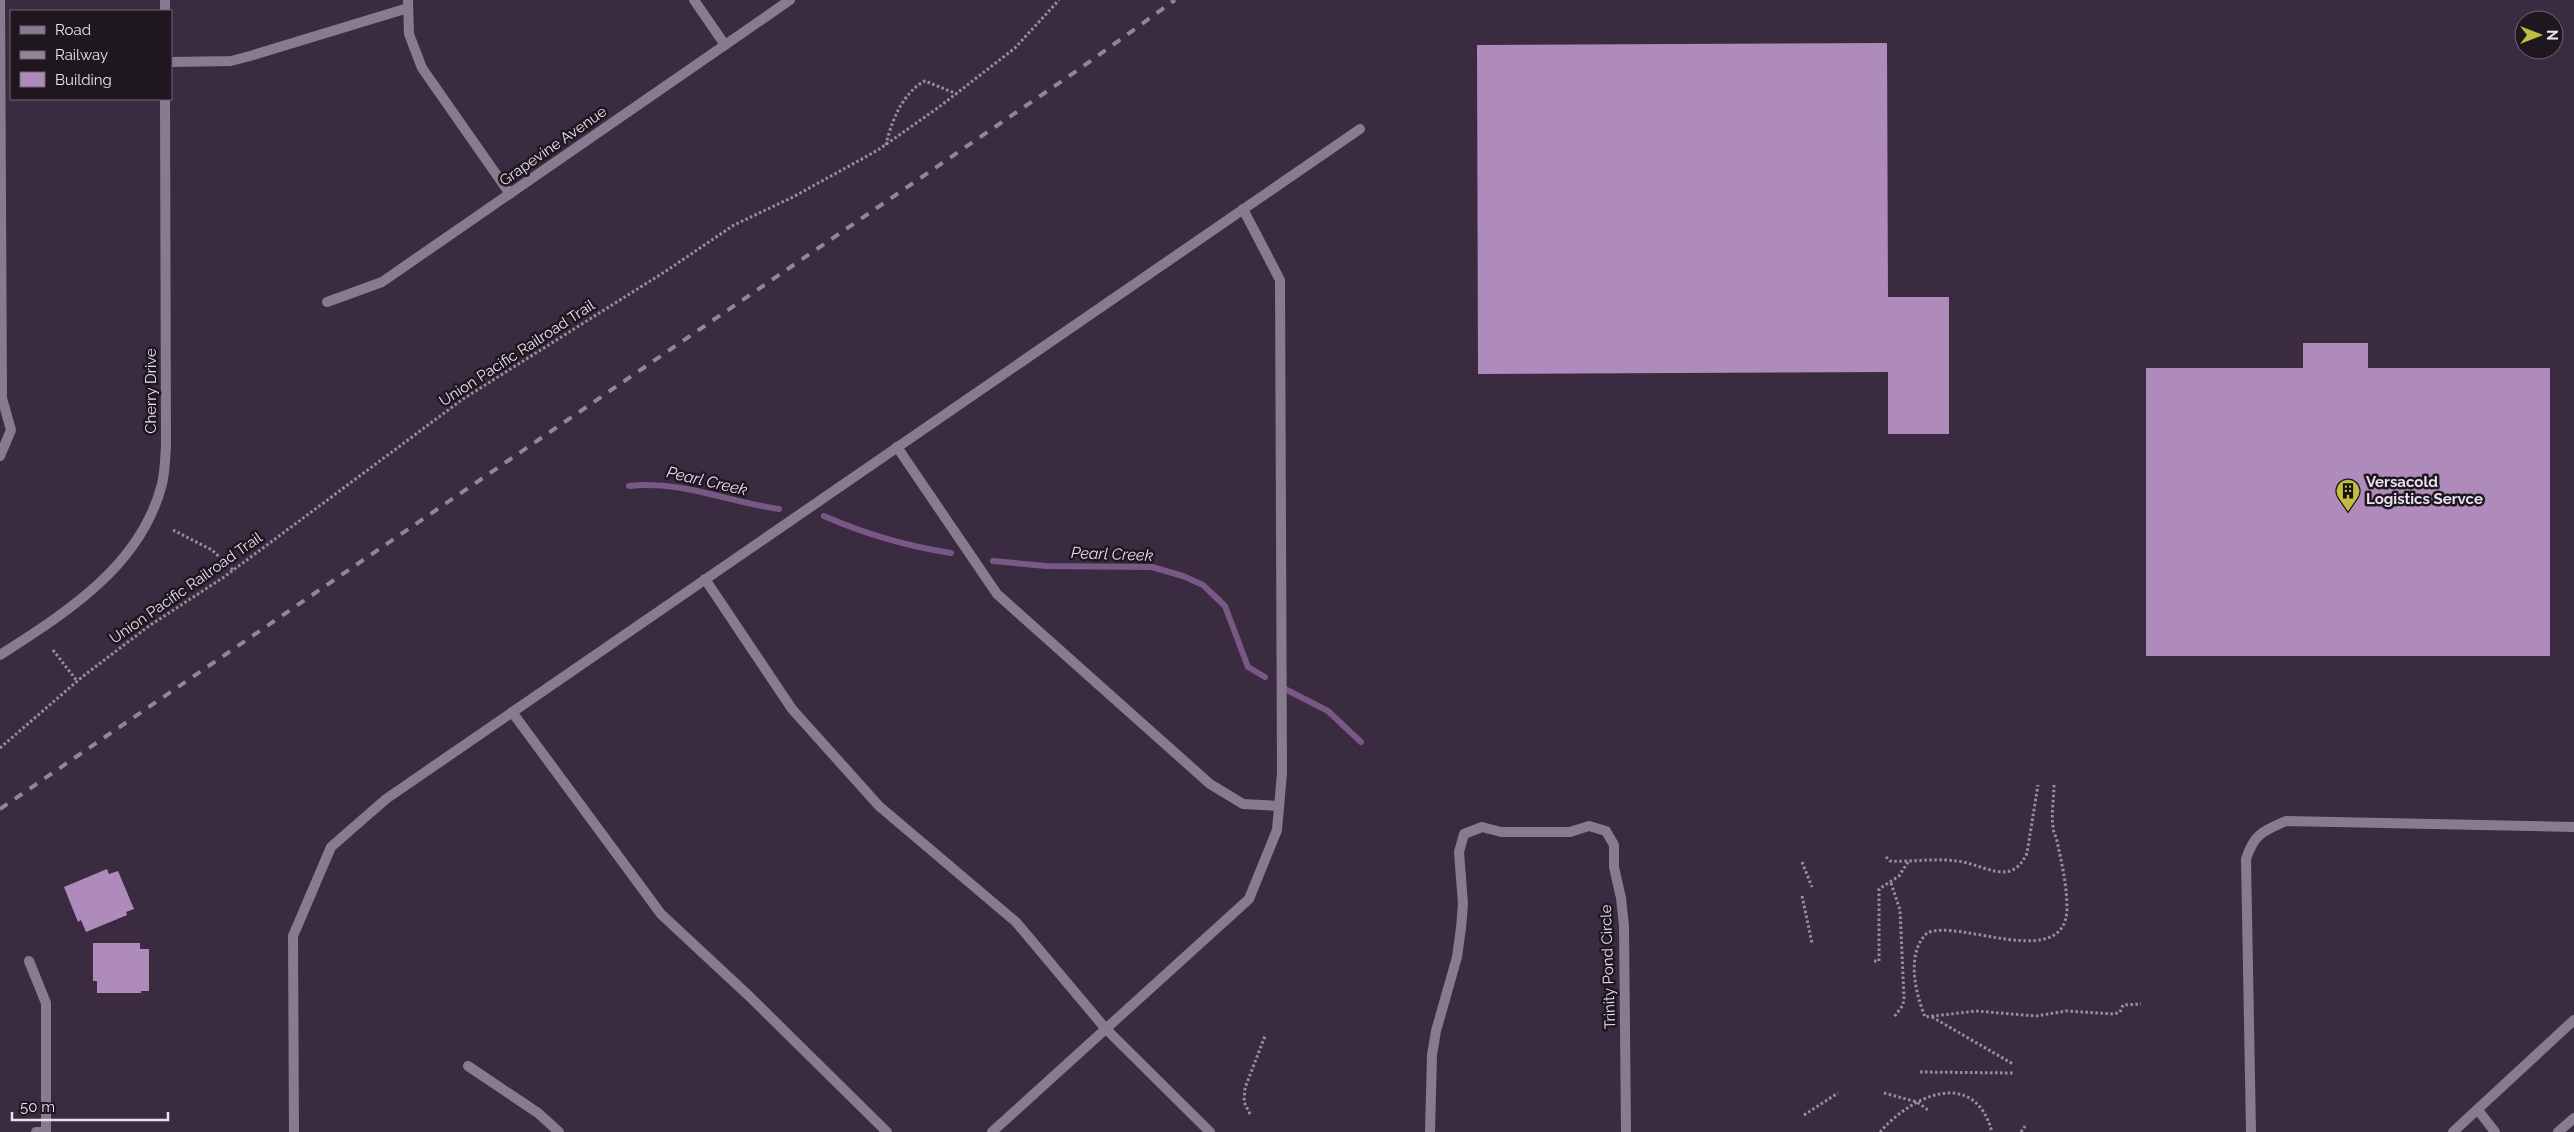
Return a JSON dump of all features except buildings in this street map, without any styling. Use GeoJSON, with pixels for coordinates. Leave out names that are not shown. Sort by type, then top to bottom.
{"type":"FeatureCollection","features":[{"type":"Feature","properties":{"kind":"street"},"geometry":{"type":"LineString","coordinates":[[0,0],[2,398],[11,430],[0,456]]}},
{"type":"Feature","properties":{"kind":"street"},"geometry":{"type":"LineString","coordinates":[[694,0],[725,45]]}},
{"type":"Feature","properties":{"kind":"street","name":"Grapevine Avenue"},"geometry":{"type":"LineString","coordinates":[[327,302],[382,282],[790,0]]}},
{"type":"Feature","properties":{"kind":"street"},"geometry":{"type":"LineString","coordinates":[[172,62],[223,61],[250,56],[408,4],[409,34],[422,68],[510,194]]}},
{"type":"Feature","properties":{"kind":"street","name":"Cherry Drive"},"geometry":{"type":"LineString","coordinates":[[0,655],[37,632],[102,583],[127,555],[145,529],[162,482],[166,446],[165,100]]}},
{"type":"Feature","properties":{"kind":"street"},"geometry":{"type":"LineString","coordinates":[[294,1132],[293,936],[331,847],[386,799],[1360,129]]}},
{"type":"Feature","properties":{"kind":"street"},"geometry":{"type":"LineString","coordinates":[[992,1132],[1249,899],[1277,830],[1282,773],[1280,280],[1243,210]]}},
{"type":"Feature","properties":{"kind":"street"},"geometry":{"type":"LineString","coordinates":[[897,447],[997,594],[1210,784],[1243,804],[1279,806]]}},
{"type":"Feature","properties":{"kind":"street"},"geometry":{"type":"LineString","coordinates":[[705,579],[792,709],[879,806],[1016,922],[1105,1028],[1210,1132]]}},
{"type":"Feature","properties":{"kind":"street"},"geometry":{"type":"LineString","coordinates":[[512,712],[661,914],[749,996],[887,1132]]}},
{"type":"Feature","properties":{"kind":"street"},"geometry":{"type":"LineString","coordinates":[[2251,1132],[2246,859],[2252,842],[2264,831],[2286,821],[2574,828]]}},
{"type":"Feature","properties":{"kind":"street","name":"Trinity Pond Circle"},"geometry":{"type":"LineString","coordinates":[[1430,1132],[1432,1055],[1436,1031],[1457,957],[1461,928],[1463,904],[1459,852],[1464,834],[1482,827],[1501,832],[1570,832],[1589,826],[1606,832],[1614,845],[1614,867],[1621,898],[1625,952],[1626,1132]]}},
{"type":"Feature","properties":{"kind":"street"},"geometry":{"type":"LineString","coordinates":[[29,961],[46,1003],[46,1132],[36,1132]]}},
{"type":"Feature","properties":{"kind":"street"},"geometry":{"type":"LineString","coordinates":[[2453,1132],[2574,1020]]}},
{"type":"Feature","properties":{"kind":"street"},"geometry":{"type":"LineString","coordinates":[[468,1066],[538,1113],[559,1132]]}},
{"type":"Feature","properties":{"kind":"street"},"geometry":{"type":"LineString","coordinates":[[2478,1110],[2495,1132]]}},
{"type":"Feature","properties":{"kind":"street"},"geometry":{"type":"LineString","coordinates":[[2558,1132],[2574,1118]]}},
{"type":"Feature","properties":{"kind":"path","name":"Union Pacific Railroad Trail"},"geometry":{"type":"LineString","coordinates":[[0,748],[77,681],[149,626],[233,570],[463,399],[666,271],[734,225],[793,197],[886,145],[957,94],[1014,48],[1059,0]]}},
{"type":"Feature","properties":{"kind":"path"},"geometry":{"type":"LineString","coordinates":[[886,145],[891,124],[915,86],[925,81],[957,94]]}},
{"type":"Feature","properties":{"kind":"path"},"geometry":{"type":"LineString","coordinates":[[173,530],[212,550],[233,570]]}},
{"type":"Feature","properties":{"kind":"path"},"geometry":{"type":"LineString","coordinates":[[53,650],[77,681]]}},
{"type":"Feature","properties":{"kind":"path"},"geometry":{"type":"LineString","coordinates":[[1886,857],[1890,861],[1908,862],[1958,861],[1995,871],[2016,869],[2023,862],[2027,852],[2038,785]]}},
{"type":"Feature","properties":{"kind":"path"},"geometry":{"type":"LineString","coordinates":[[2054,785],[2053,828],[2067,897],[2064,925],[2053,937],[2032,940],[1969,935],[1943,928],[1927,933],[1917,948],[1914,972],[1916,990],[1922,1010],[1925,1017],[1976,1011],[2021,1016],[2079,1010],[2114,1014],[2120,1012],[2123,1004],[2141,1004]]}},
{"type":"Feature","properties":{"kind":"path"},"geometry":{"type":"LineString","coordinates":[[1802,862],[1812,887]]}},
{"type":"Feature","properties":{"kind":"path"},"geometry":{"type":"LineString","coordinates":[[1874,961],[1879,961],[1879,889],[1891,883],[1899,876],[1908,862]]}},
{"type":"Feature","properties":{"kind":"path"},"geometry":{"type":"LineString","coordinates":[[1891,883],[1899,901],[1904,998],[1904,1004],[1894,1017]]}},
{"type":"Feature","properties":{"kind":"path"},"geometry":{"type":"LineString","coordinates":[[1802,896],[1812,943]]}},
{"type":"Feature","properties":{"kind":"path"},"geometry":{"type":"LineString","coordinates":[[1932,1016],[2013,1064]]}},
{"type":"Feature","properties":{"kind":"path"},"geometry":{"type":"LineString","coordinates":[[1250,1114],[1244,1102],[1245,1088],[1265,1036]]}},
{"type":"Feature","properties":{"kind":"path"},"geometry":{"type":"LineString","coordinates":[[1920,1072],[2013,1073]]}},
{"type":"Feature","properties":{"kind":"path"},"geometry":{"type":"LineString","coordinates":[[1804,1115],[1838,1093]]}},
{"type":"Feature","properties":{"kind":"path"},"geometry":{"type":"LineString","coordinates":[[1884,1093],[1917,1102],[1928,1110]]}},
{"type":"Feature","properties":{"kind":"path"},"geometry":{"type":"LineString","coordinates":[[1880,1132],[1892,1118],[1917,1102],[1938,1093],[1960,1095],[1973,1101],[1982,1108],[1992,1132]]}},
{"type":"Feature","properties":{"kind":"path"},"geometry":{"type":"LineString","coordinates":[[2021,1132],[2025,1126]]}},
{"type":"Feature","properties":{"kind":"waterway","name":"Pearl Creek"},"geometry":{"type":"LineString","coordinates":[[629,486],[667,486],[779,509]]}},
{"type":"Feature","properties":{"kind":"waterway","name":"Pearl Creek"},"geometry":{"type":"LineString","coordinates":[[824,516],[886,539],[951,553]]}},
{"type":"Feature","properties":{"kind":"waterway","name":"Pearl Creek"},"geometry":{"type":"LineString","coordinates":[[993,561],[1046,566],[1152,567],[1183,576],[1203,585],[1225,606],[1248,667],[1265,677]]}},
{"type":"Feature","properties":{"kind":"waterway","name":"Pearl Creek"},"geometry":{"type":"LineString","coordinates":[[1283,688],[1328,711],[1361,742]]}},
{"type":"Feature","properties":{"kind":"railway"},"geometry":{"type":"LineString","coordinates":[[0,809],[1078,70],[1175,0]]}},
{"type":"Feature","properties":{"kind":"place","name":"Versacold Logistics Servce"},"geometry":{"type":"Point","coordinates":[2348,512]}}]}
